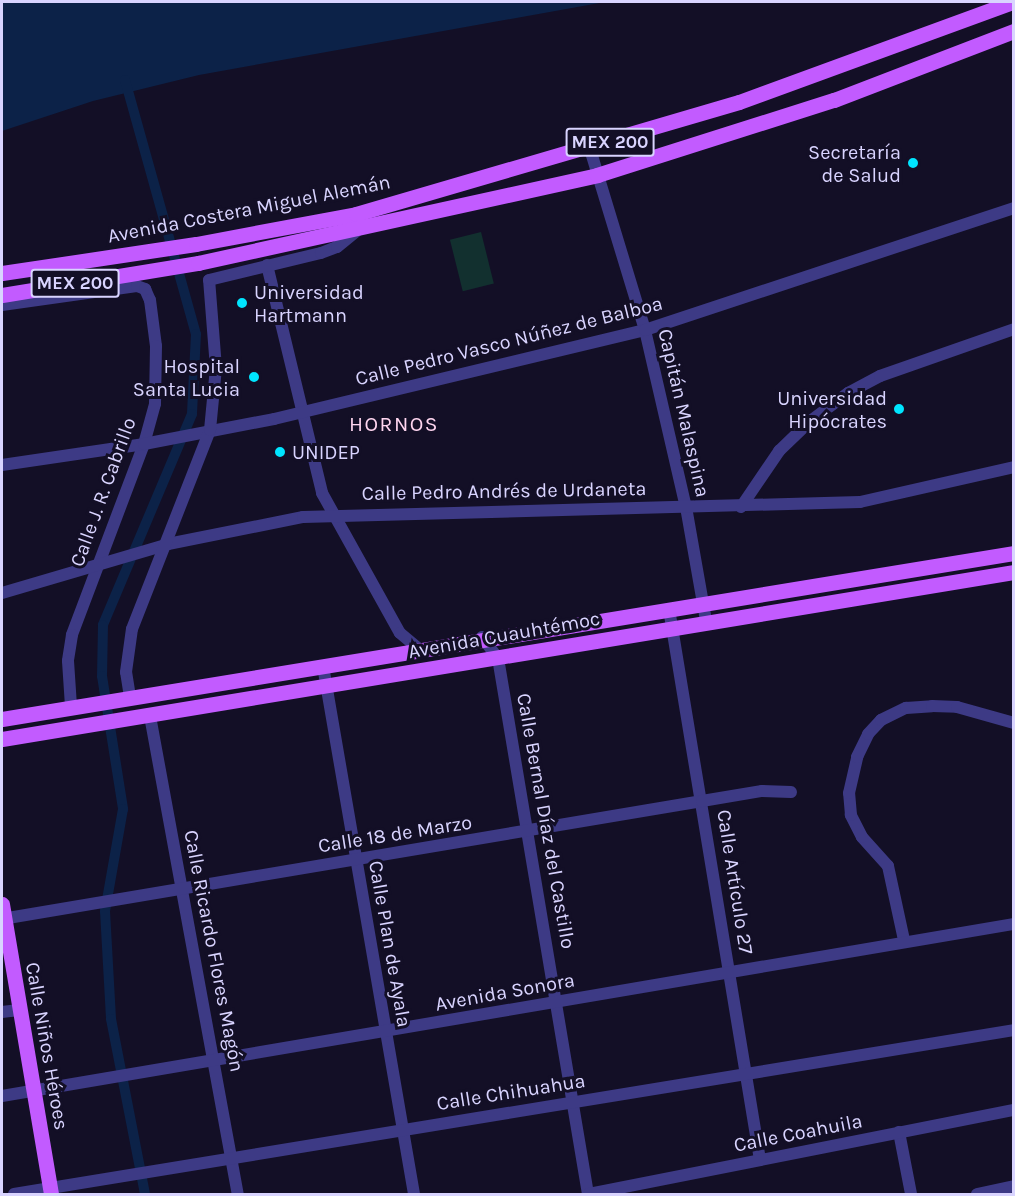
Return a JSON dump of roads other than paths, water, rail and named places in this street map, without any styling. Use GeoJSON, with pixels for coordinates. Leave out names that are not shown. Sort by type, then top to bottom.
{"type":"FeatureCollection","features":[{"type":"Feature","properties":{"kind":"main road","name":"Avenida Costera Miguel Alemán"},"geometry":{"type":"LineString","coordinates":[[2,273],[196,244],[356,214],[590,149],[825,74],[1013,2]]}},
{"type":"Feature","properties":{"kind":"main road","name":"Avenida Costera Miguel Alemán"},"geometry":{"type":"LineString","coordinates":[[2,295],[198,263],[597,175],[834,100],[1014,30]]}},
{"type":"Feature","properties":{"kind":"main road","name":"Avenida Cuauhtémoc"},"geometry":{"type":"LineString","coordinates":[[2,719],[323,666],[482,637],[1014,553]]}},
{"type":"Feature","properties":{"kind":"main road","name":"Avenida Cuauhtémoc"},"geometry":{"type":"LineString","coordinates":[[2,739],[498,658],[706,621],[1014,572]]}},
{"type":"Feature","properties":{"kind":"main road","name":"Calle Niños Héroes"},"geometry":{"type":"LineString","coordinates":[[2,914],[50,1192]]}},
{"type":"Feature","properties":{"kind":"street","name":"Capitán Malaspina"},"geometry":{"type":"LineString","coordinates":[[590,149],[645,330],[686,507],[705,603],[706,621]]}},
{"type":"Feature","properties":{"kind":"street","name":"Calle Pedro Vasco Núñez de Balboa"},"geometry":{"type":"LineString","coordinates":[[2,465],[150,443],[301,411],[645,330],[1014,208]]}},
{"type":"Feature","properties":{"kind":"street"},"geometry":{"type":"LineString","coordinates":[[125,697],[132,629],[168,544],[207,431],[216,368],[209,280],[321,253],[359,229]]}},
{"type":"Feature","properties":{"kind":"street"},"geometry":{"type":"LineString","coordinates":[[267,265],[316,474],[332,514],[400,633],[418,649]]}},
{"type":"Feature","properties":{"kind":"street","name":"Calle J. R. Cabrillo"},"geometry":{"type":"LineString","coordinates":[[2,305],[137,286],[145,289],[153,320],[157,374],[150,443],[72,635],[68,661],[70,706]]}},
{"type":"Feature","properties":{"kind":"street"},"geometry":{"type":"LineString","coordinates":[[741,507],[778,451],[809,422],[848,393],[880,376],[1014,329]]}},
{"type":"Feature","properties":{"kind":"street","name":"Calle Pedro Andrés de Urdaneta"},"geometry":{"type":"LineString","coordinates":[[2,593],[168,544],[332,514],[741,507],[860,502],[1014,467]]}},
{"type":"Feature","properties":{"kind":"street","name":"Calle Artículo 27"},"geometry":{"type":"LineString","coordinates":[[669,609],[748,1074],[760,1160]]}},
{"type":"Feature","properties":{"kind":"street","name":"Calle Bernal Díaz del Castillo"},"geometry":{"type":"LineString","coordinates":[[482,637],[498,658],[589,1194]]}},
{"type":"Feature","properties":{"kind":"street","name":"Calle Plan de Ayala"},"geometry":{"type":"LineString","coordinates":[[323,666],[414,1194]]}},
{"type":"Feature","properties":{"kind":"street"},"geometry":{"type":"LineString","coordinates":[[904,940],[888,866],[862,837],[851,815],[849,794],[857,757],[868,734],[881,720],[906,708],[932,706],[957,707],[1014,723]]}},
{"type":"Feature","properties":{"kind":"street","name":"Calle Ricardo Flores Magón"},"geometry":{"type":"LineString","coordinates":[[150,716],[238,1194]]}},
{"type":"Feature","properties":{"kind":"street","name":"Calle 18 de Marzo"},"geometry":{"type":"LineString","coordinates":[[2,914],[99,903],[762,791],[791,792]]}},
{"type":"Feature","properties":{"kind":"street","name":"Avenida Sonora"},"geometry":{"type":"LineString","coordinates":[[2,1096],[730,974],[904,940],[1014,924]]}},
{"type":"Feature","properties":{"kind":"street"},"geometry":{"type":"LineString","coordinates":[[2,1012],[19,1010]]}},
{"type":"Feature","properties":{"kind":"street","name":"Calle Chihuahua"},"geometry":{"type":"LineString","coordinates":[[14,1194],[50,1192],[402,1129],[1014,1030]]}},
{"type":"Feature","properties":{"kind":"street","name":"Calle Coahuila"},"geometry":{"type":"LineString","coordinates":[[589,1194],[1014,1110]]}},
{"type":"Feature","properties":{"kind":"street"},"geometry":{"type":"LineString","coordinates":[[899,1132],[911,1194]]}},
{"type":"Feature","properties":{"kind":"street"},"geometry":{"type":"LineString","coordinates":[[977,1194],[1014,1186]]}},
{"type":"Feature","properties":{"kind":"water"},"geometry":{"type":"Polygon","coordinates":[[[2,2],[605,2],[199,75],[93,101],[2,131],[2,2]]]}},
{"type":"Feature","properties":{"kind":"waterway"},"geometry":{"type":"LineString","coordinates":[[125,80],[196,334],[192,414],[103,625],[102,676],[123,809],[105,911],[111,1019],[145,1194]]}},
{"type":"Feature","properties":{"kind":"place","name":"Secretaría de Salud"},"geometry":{"type":"Point","coordinates":[913,163]}},
{"type":"Feature","properties":{"kind":"place","name":"Universidad Hartmann"},"geometry":{"type":"Point","coordinates":[242,303]}},
{"type":"Feature","properties":{"kind":"place","name":"Hospital Santa Lucia"},"geometry":{"type":"Point","coordinates":[254,377]}},
{"type":"Feature","properties":{"kind":"place","name":"Universidad Hipócrates"},"geometry":{"type":"Point","coordinates":[899,409]}},
{"type":"Feature","properties":{"kind":"place","name":"UNIDEP"},"geometry":{"type":"Point","coordinates":[280,452]}},
{"type":"Feature","properties":{"kind":"district","name":"HORNOS"},"geometry":{"type":"Point","coordinates":[394,424]}}]}
